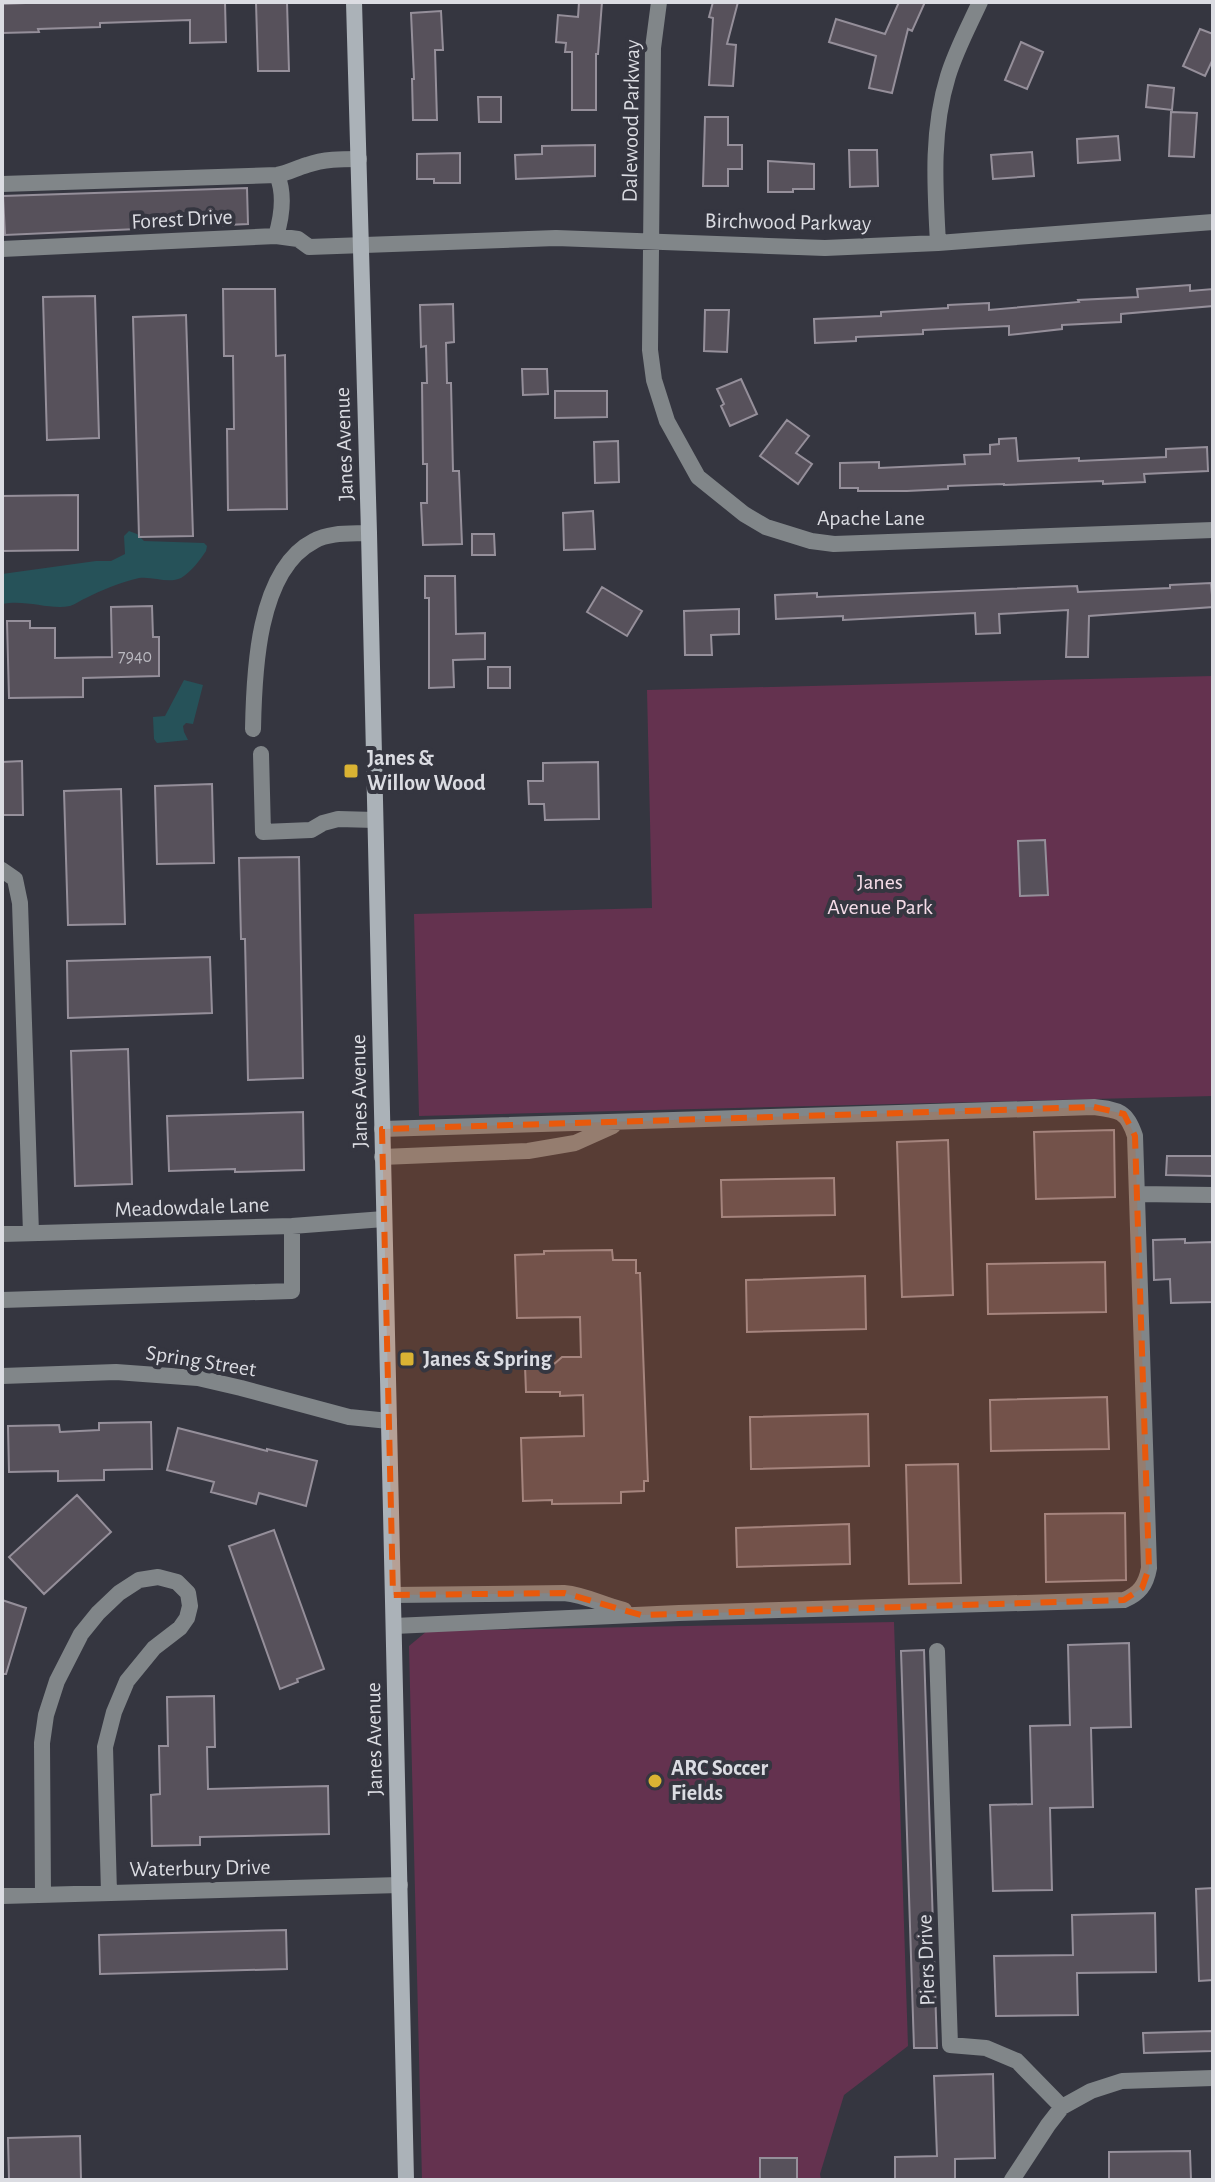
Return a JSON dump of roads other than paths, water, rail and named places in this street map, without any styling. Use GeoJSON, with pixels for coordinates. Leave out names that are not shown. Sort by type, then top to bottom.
{"type":"FeatureCollection","features":[{"type":"Feature","properties":{"kind":"street","name":"Janes Avenue"},"geometry":{"type":"LineString","coordinates":[[354,2],[406,2180]]}},
{"type":"Feature","properties":{"kind":"street","name":"Dalewood Parkway"},"geometry":{"type":"LineString","coordinates":[[652,241],[653,48],[659,2]]}},
{"type":"Feature","properties":{"kind":"street"},"geometry":{"type":"LineString","coordinates":[[938,243],[934,171],[941,106],[959,46],[980,2]]}},
{"type":"Feature","properties":{"kind":"street"},"geometry":{"type":"LineString","coordinates":[[2,184],[277,175],[291,173],[316,162],[359,159]]}},
{"type":"Feature","properties":{"kind":"street"},"geometry":{"type":"LineString","coordinates":[[276,236],[282,197],[277,175]]}},
{"type":"Feature","properties":{"kind":"street","name":"Birchwood Parkway"},"geometry":{"type":"LineString","coordinates":[[361,245],[506,238],[825,248],[938,243],[1213,222]]}},
{"type":"Feature","properties":{"kind":"street","name":"Forest Drive"},"geometry":{"type":"LineString","coordinates":[[2,249],[276,236],[298,239],[309,247],[361,245]]}},
{"type":"Feature","properties":{"kind":"street","name":"Apache Lane"},"geometry":{"type":"LineString","coordinates":[[652,241],[650,350],[654,380],[667,421],[698,477],[744,514],[766,527],[811,541],[834,544],[1213,530]]}},
{"type":"Feature","properties":{"kind":"street"},"geometry":{"type":"LineString","coordinates":[[253,729],[258,643],[265,615],[286,566],[313,541],[329,535],[369,533]]}},
{"type":"Feature","properties":{"kind":"street"},"geometry":{"type":"LineString","coordinates":[[261,754],[263,832],[311,830],[338,819],[375,820]]}},
{"type":"Feature","properties":{"kind":"street"},"geometry":{"type":"LineString","coordinates":[[2,870],[15,879],[20,903],[31,1233]]}},
{"type":"Feature","properties":{"kind":"street"},"geometry":{"type":"LineString","coordinates":[[382,1129],[1094,1107],[1124,1114],[1135,1136],[1149,1568],[1147,1579],[1136,1595],[1124,1600],[394,1626]]}},
{"type":"Feature","properties":{"kind":"street"},"geometry":{"type":"LineString","coordinates":[[382,1157],[528,1151],[575,1143],[622,1122]]}},
{"type":"Feature","properties":{"kind":"street"},"geometry":{"type":"LineString","coordinates":[[1138,1194],[1213,1195]]}},
{"type":"Feature","properties":{"kind":"street","name":"Meadowdale Lane"},"geometry":{"type":"LineString","coordinates":[[2,1234],[292,1226],[384,1219]]}},
{"type":"Feature","properties":{"kind":"street"},"geometry":{"type":"LineString","coordinates":[[2,1300],[292,1291],[292,1226]]}},
{"type":"Feature","properties":{"kind":"street","name":"Spring Street"},"geometry":{"type":"LineString","coordinates":[[2,1376],[116,1372],[198,1378],[349,1417],[389,1421]]}},
{"type":"Feature","properties":{"kind":"street"},"geometry":{"type":"LineString","coordinates":[[43,1895],[42,1743],[46,1715],[57,1681],[81,1634],[98,1613],[119,1593],[139,1580],[158,1577],[177,1582],[188,1593],[190,1606],[180,1628],[154,1648],[127,1681],[114,1712],[105,1747],[109,1893]]}},
{"type":"Feature","properties":{"kind":"street"},"geometry":{"type":"LineString","coordinates":[[393,1595],[580,1594],[604,1605],[641,1615]]}},
{"type":"Feature","properties":{"kind":"street","name":"Piers Drive"},"geometry":{"type":"LineString","coordinates":[[937,1651],[950,2045],[986,2048],[1017,2061],[1062,2107]]}},
{"type":"Feature","properties":{"kind":"street","name":"Waterbury Drive"},"geometry":{"type":"LineString","coordinates":[[2,1896],[400,1885]]}},
{"type":"Feature","properties":{"kind":"street"},"geometry":{"type":"LineString","coordinates":[[1012,2180],[1062,2107],[1091,2091],[1122,2081],[1213,2078]]}},
{"type":"Feature","properties":{"kind":"water"},"geometry":{"type":"Polygon","coordinates":[[[129,531],[144,541],[204,543],[206,551],[188,573],[176,580],[132,580],[70,606],[2,604],[2,574],[111,561],[125,554],[124,536],[129,531]]]}},
{"type":"Feature","properties":{"kind":"water"},"geometry":{"type":"Polygon","coordinates":[[[184,680],[203,685],[193,724],[183,726],[188,740],[157,743],[153,717],[165,716],[184,680]]]}},
{"type":"Feature","properties":{"kind":"place","name":"Janes & Willow Wood"},"geometry":{"type":"Point","coordinates":[351,771]}},
{"type":"Feature","properties":{"kind":"place","name":"Janes & Spring"},"geometry":{"type":"Point","coordinates":[407,1359]}},
{"type":"Feature","properties":{"kind":"place","name":"ARC Soccer Fields"},"geometry":{"type":"Point","coordinates":[655,1781]}},
{"type":"Feature","properties":{"kind":"park label","name":"Janes Avenue Park"},"geometry":{"type":"Point","coordinates":[880,894]}}]}
